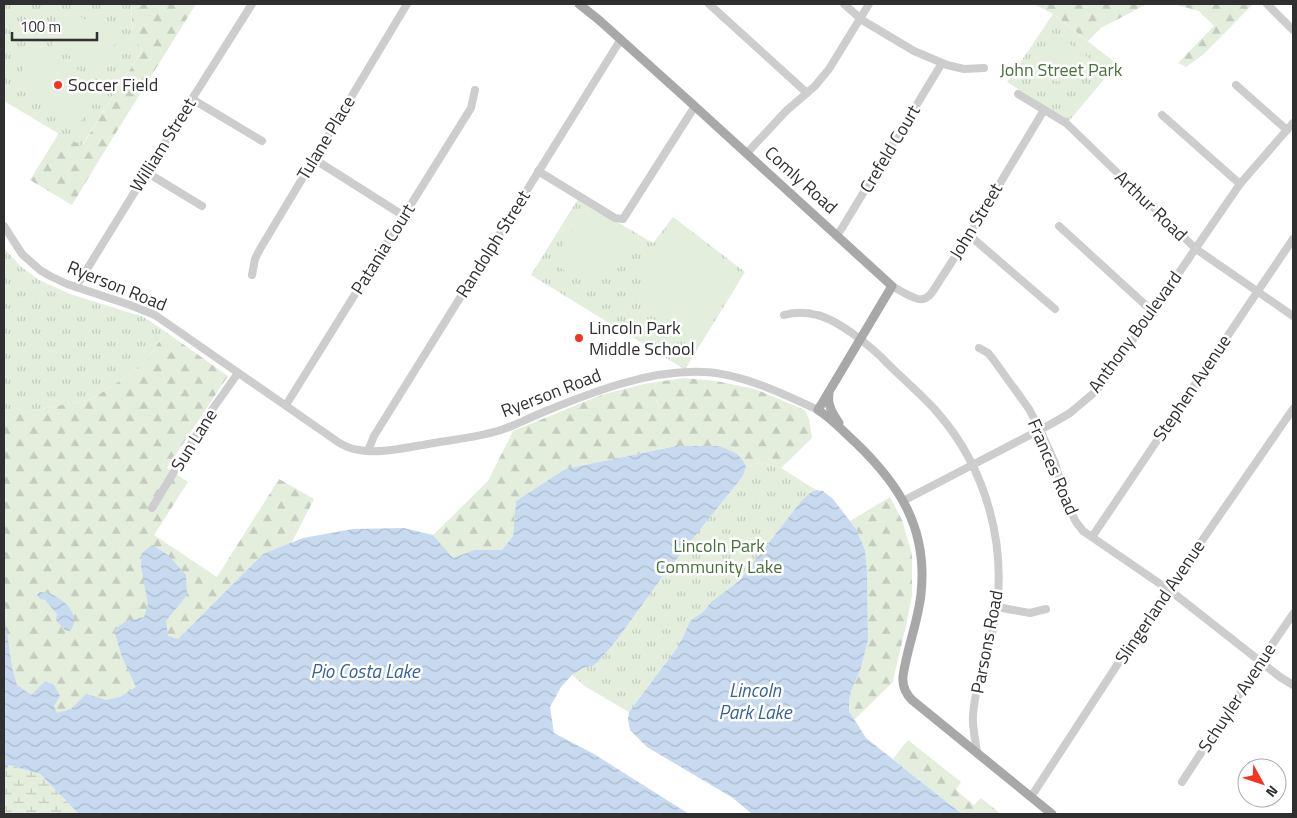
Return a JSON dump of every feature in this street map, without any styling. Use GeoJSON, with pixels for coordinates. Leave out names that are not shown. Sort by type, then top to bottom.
{"type":"FeatureCollection","features":[{"type":"Feature","properties":{"kind":"main road","name":"Comly Road"},"geometry":{"type":"LineString","coordinates":[[585,6],[892,286]]}},
{"type":"Feature","properties":{"kind":"main road"},"geometry":{"type":"LineString","coordinates":[[818,410],[892,286]]}},
{"type":"Feature","properties":{"kind":"main road"},"geometry":{"type":"LineString","coordinates":[[830,390],[829,402],[832,411],[838,422],[855,442]]}},
{"type":"Feature","properties":{"kind":"main road","name":"Ryerson Road"},"geometry":{"type":"LineString","coordinates":[[818,410],[855,442],[894,485],[914,527],[918,542],[922,576],[919,607],[902,680],[904,688],[912,700],[977,753]]}},
{"type":"Feature","properties":{"kind":"main road"},"geometry":{"type":"LineString","coordinates":[[977,753],[1052,814]]}},
{"type":"Feature","properties":{"kind":"street","name":"William Street"},"geometry":{"type":"LineString","coordinates":[[76,287],[252,4]]}},
{"type":"Feature","properties":{"kind":"street","name":"Tulane Place"},"geometry":{"type":"LineString","coordinates":[[252,275],[255,259],[260,249],[407,4]]}},
{"type":"Feature","properties":{"kind":"street"},"geometry":{"type":"LineString","coordinates":[[709,4],[808,93]]}},
{"type":"Feature","properties":{"kind":"street"},"geometry":{"type":"LineString","coordinates":[[844,4],[860,18],[914,51],[942,63],[964,69],[984,68]]}},
{"type":"Feature","properties":{"kind":"street"},"geometry":{"type":"LineString","coordinates":[[747,153],[795,102],[815,86],[828,69],[869,4]]}},
{"type":"Feature","properties":{"kind":"street"},"geometry":{"type":"LineString","coordinates":[[1267,4],[1293,30]]}},
{"type":"Feature","properties":{"kind":"street","name":"Randolph Street"},"geometry":{"type":"LineString","coordinates":[[368,451],[379,427],[621,39]]}},
{"type":"Feature","properties":{"kind":"street","name":"Crefeld Court"},"geometry":{"type":"LineString","coordinates":[[837,234],[942,63]]}},
{"type":"Feature","properties":{"kind":"street"},"geometry":{"type":"LineString","coordinates":[[1236,85],[1290,127]]}},
{"type":"Feature","properties":{"kind":"street","name":"Patania Court"},"geometry":{"type":"LineString","coordinates":[[286,405],[471,108],[475,90]]}},
{"type":"Feature","properties":{"kind":"street","name":"Arthur Road"},"geometry":{"type":"LineString","coordinates":[[1018,94],[1066,123],[1194,248],[1291,314]]}},
{"type":"Feature","properties":{"kind":"street"},"geometry":{"type":"LineString","coordinates":[[192,99],[262,141]]}},
{"type":"Feature","properties":{"kind":"street"},"geometry":{"type":"LineString","coordinates":[[538,171],[615,218],[622,219],[695,106]]}},
{"type":"Feature","properties":{"kind":"street","name":"John Street"},"geometry":{"type":"LineString","coordinates":[[892,286],[918,299],[928,297],[1044,110]]}},
{"type":"Feature","properties":{"kind":"street"},"geometry":{"type":"LineString","coordinates":[[1162,115],[1240,184]]}},
{"type":"Feature","properties":{"kind":"street","name":"Anthony Boulevard"},"geometry":{"type":"LineString","coordinates":[[903,501],[1070,413],[1096,391],[1240,184],[1290,127]]}},
{"type":"Feature","properties":{"kind":"street"},"geometry":{"type":"LineString","coordinates":[[314,159],[404,216]]}},
{"type":"Feature","properties":{"kind":"street"},"geometry":{"type":"LineString","coordinates":[[146,172],[202,206]]}},
{"type":"Feature","properties":{"kind":"street","name":"Ryerson Road"},"geometry":{"type":"LineString","coordinates":[[4,226],[18,248],[31,263],[50,276],[155,316],[338,442],[354,449],[368,451],[402,449],[484,434],[514,425],[610,387],[649,377],[683,372],[728,375],[757,384],[818,410]]}},
{"type":"Feature","properties":{"kind":"street"},"geometry":{"type":"LineString","coordinates":[[1059,226],[1152,311]]}},
{"type":"Feature","properties":{"kind":"street"},"geometry":{"type":"LineString","coordinates":[[968,235],[1055,310]]}},
{"type":"Feature","properties":{"kind":"street","name":"Stephen Avenue"},"geometry":{"type":"LineString","coordinates":[[1092,537],[1293,239]]}},
{"type":"Feature","properties":{"kind":"street","name":"Parsons Road"},"geometry":{"type":"LineString","coordinates":[[784,315],[797,312],[827,318],[874,350],[937,412],[955,435],[972,464],[986,497],[995,531],[999,570],[994,624],[973,717],[977,753]]}},
{"type":"Feature","properties":{"kind":"street","name":"Frances Road"},"geometry":{"type":"LineString","coordinates":[[979,348],[988,353],[1029,409],[1055,463],[1067,504],[1083,531],[1168,589],[1293,686]]}},
{"type":"Feature","properties":{"kind":"street","name":"Sun Lane"},"geometry":{"type":"LineString","coordinates":[[152,508],[208,414],[238,373]]}},
{"type":"Feature","properties":{"kind":"street","name":"Slingerland Avenue"},"geometry":{"type":"LineString","coordinates":[[1031,797],[1168,589],[1293,410]]}},
{"type":"Feature","properties":{"kind":"street"},"geometry":{"type":"LineString","coordinates":[[997,607],[1030,613],[1046,609]]}},
{"type":"Feature","properties":{"kind":"street","name":"Schuyler Avenue"},"geometry":{"type":"LineString","coordinates":[[1182,782],[1293,614]]}},
{"type":"Feature","properties":{"kind":"green space"},"geometry":{"type":"Polygon","coordinates":[[[4,4],[131,4],[134,34],[143,49],[81,147],[4,101],[4,4]]]}},
{"type":"Feature","properties":{"kind":"green space"},"geometry":{"type":"Polygon","coordinates":[[[131,4],[196,4],[72,205],[30,180],[59,133],[82,146],[143,49],[133,37],[131,4]]]}},
{"type":"Feature","properties":{"kind":"green space"},"geometry":{"type":"Polygon","coordinates":[[[1034,4],[1151,4],[1145,5],[1101,28],[1088,41],[1053,14],[1034,4]]]}},
{"type":"Feature","properties":{"kind":"green space"},"geometry":{"type":"Polygon","coordinates":[[[1173,4],[1253,4],[1204,54],[1186,67],[1178,63],[1214,26],[1199,11],[1173,4]]]}},
{"type":"Feature","properties":{"kind":"green space"},"geometry":{"type":"Polygon","coordinates":[[[71,11],[118,39],[98,72],[51,45],[71,11]]]}},
{"type":"Feature","properties":{"kind":"green space","name":"John Street Park"},"geometry":{"type":"Polygon","coordinates":[[[1053,14],[1117,64],[1069,121],[1007,82],[1053,14]]]}},
{"type":"Feature","properties":{"kind":"green space"},"geometry":{"type":"Polygon","coordinates":[[[1060,37],[1096,63],[1075,79],[1059,82],[1034,73],[1060,37]]]}},
{"type":"Feature","properties":{"kind":"green space","name":"Soccer Field"},"geometry":{"type":"Polygon","coordinates":[[[38,45],[103,85],[79,124],[13,85],[38,45]]]}},
{"type":"Feature","properties":{"kind":"green space"},"geometry":{"type":"Polygon","coordinates":[[[578,199],[653,243],[673,217],[745,272],[686,368],[684,369],[531,275],[578,199]]]}},
{"type":"Feature","properties":{"kind":"green space"},"geometry":{"type":"Polygon","coordinates":[[[584,213],[588,213],[637,243],[624,263],[614,271],[598,276],[586,277],[566,271],[552,262],[584,213]]]}},
{"type":"Feature","properties":{"kind":"green space"},"geometry":{"type":"Polygon","coordinates":[[[669,226],[740,273],[700,344],[676,331],[656,315],[644,294],[642,281],[648,255],[669,226]]]}},
{"type":"Feature","properties":{"kind":"green space"},"geometry":{"type":"Polygon","coordinates":[[[4,248],[20,266],[39,280],[70,294],[144,317],[166,332],[141,367],[92,399],[21,413],[4,424],[4,248]]]}},
{"type":"Feature","properties":{"kind":"green space"},"geometry":{"type":"Polygon","coordinates":[[[166,332],[228,376],[167,468],[188,482],[154,535],[217,577],[279,479],[314,499],[292,542],[169,696],[4,737],[4,424],[21,413],[92,399],[141,367],[166,332]]]}},
{"type":"Feature","properties":{"kind":"green space"},"geometry":{"type":"Polygon","coordinates":[[[684,378],[716,381],[755,389],[805,410],[809,419],[812,438],[781,468],[760,462],[746,467],[744,462],[720,446],[676,446],[565,469],[516,501],[513,536],[502,550],[474,550],[453,559],[433,535],[488,481],[513,431],[601,395],[644,384],[684,378]]]}},
{"type":"Feature","properties":{"kind":"green space","name":"Lincoln Park Community Lake"},"geometry":{"type":"Polygon","coordinates":[[[760,462],[781,468],[816,490],[802,500],[739,581],[690,621],[677,648],[629,712],[586,687],[572,675],[583,668],[593,666],[599,661],[616,641],[663,576],[743,476],[746,467],[760,462]]]}},
{"type":"Feature","properties":{"kind":"green space"},"geometry":{"type":"Polygon","coordinates":[[[890,497],[902,520],[912,554],[912,595],[893,682],[854,720],[849,711],[849,701],[851,691],[861,668],[868,640],[867,571],[865,550],[856,529],[850,521],[890,497]]]}},
{"type":"Feature","properties":{"kind":"green space"},"geometry":{"type":"Polygon","coordinates":[[[908,740],[961,782],[956,790],[974,805],[981,798],[1001,814],[962,814],[893,759],[908,740]]]}},
{"type":"Feature","properties":{"kind":"green space"},"geometry":{"type":"Polygon","coordinates":[[[9,765],[40,774],[79,814],[4,814],[4,772],[9,765]]]}},
{"type":"Feature","properties":{"kind":"water","name":"Pio Costa Lake"},"geometry":{"type":"Polygon","coordinates":[[[676,446],[720,446],[737,454],[744,462],[746,467],[743,476],[663,576],[616,641],[593,666],[583,668],[572,675],[561,687],[550,707],[554,733],[594,754],[689,814],[79,814],[40,774],[9,765],[4,772],[4,613],[12,668],[17,685],[31,695],[45,681],[54,685],[60,696],[54,706],[57,713],[71,709],[86,694],[106,700],[120,697],[136,687],[122,657],[114,630],[126,621],[144,617],[148,605],[141,566],[142,553],[152,545],[168,555],[186,575],[187,595],[166,621],[168,636],[178,639],[263,554],[303,538],[353,529],[404,528],[433,535],[453,558],[474,550],[502,550],[513,536],[516,501],[565,469],[676,446]]]}},
{"type":"Feature","properties":{"kind":"water","name":"Lincoln Park Lake"},"geometry":{"type":"Polygon","coordinates":[[[816,490],[823,491],[833,499],[856,529],[865,550],[868,640],[861,668],[851,691],[849,711],[866,738],[962,814],[752,814],[733,798],[647,747],[630,730],[629,712],[677,648],[690,621],[739,581],[802,500],[816,490]]]}},
{"type":"Feature","properties":{"kind":"water"},"geometry":{"type":"Polygon","coordinates":[[[39,592],[53,595],[71,610],[74,624],[70,631],[65,630],[56,620],[57,614],[45,600],[40,599],[37,595],[39,592]]]}},
{"type":"Feature","properties":{"kind":"place","name":"Soccer Field"},"geometry":{"type":"Point","coordinates":[58,85]}},
{"type":"Feature","properties":{"kind":"place","name":"Lincoln Park Middle School"},"geometry":{"type":"Point","coordinates":[579,338]}}]}
